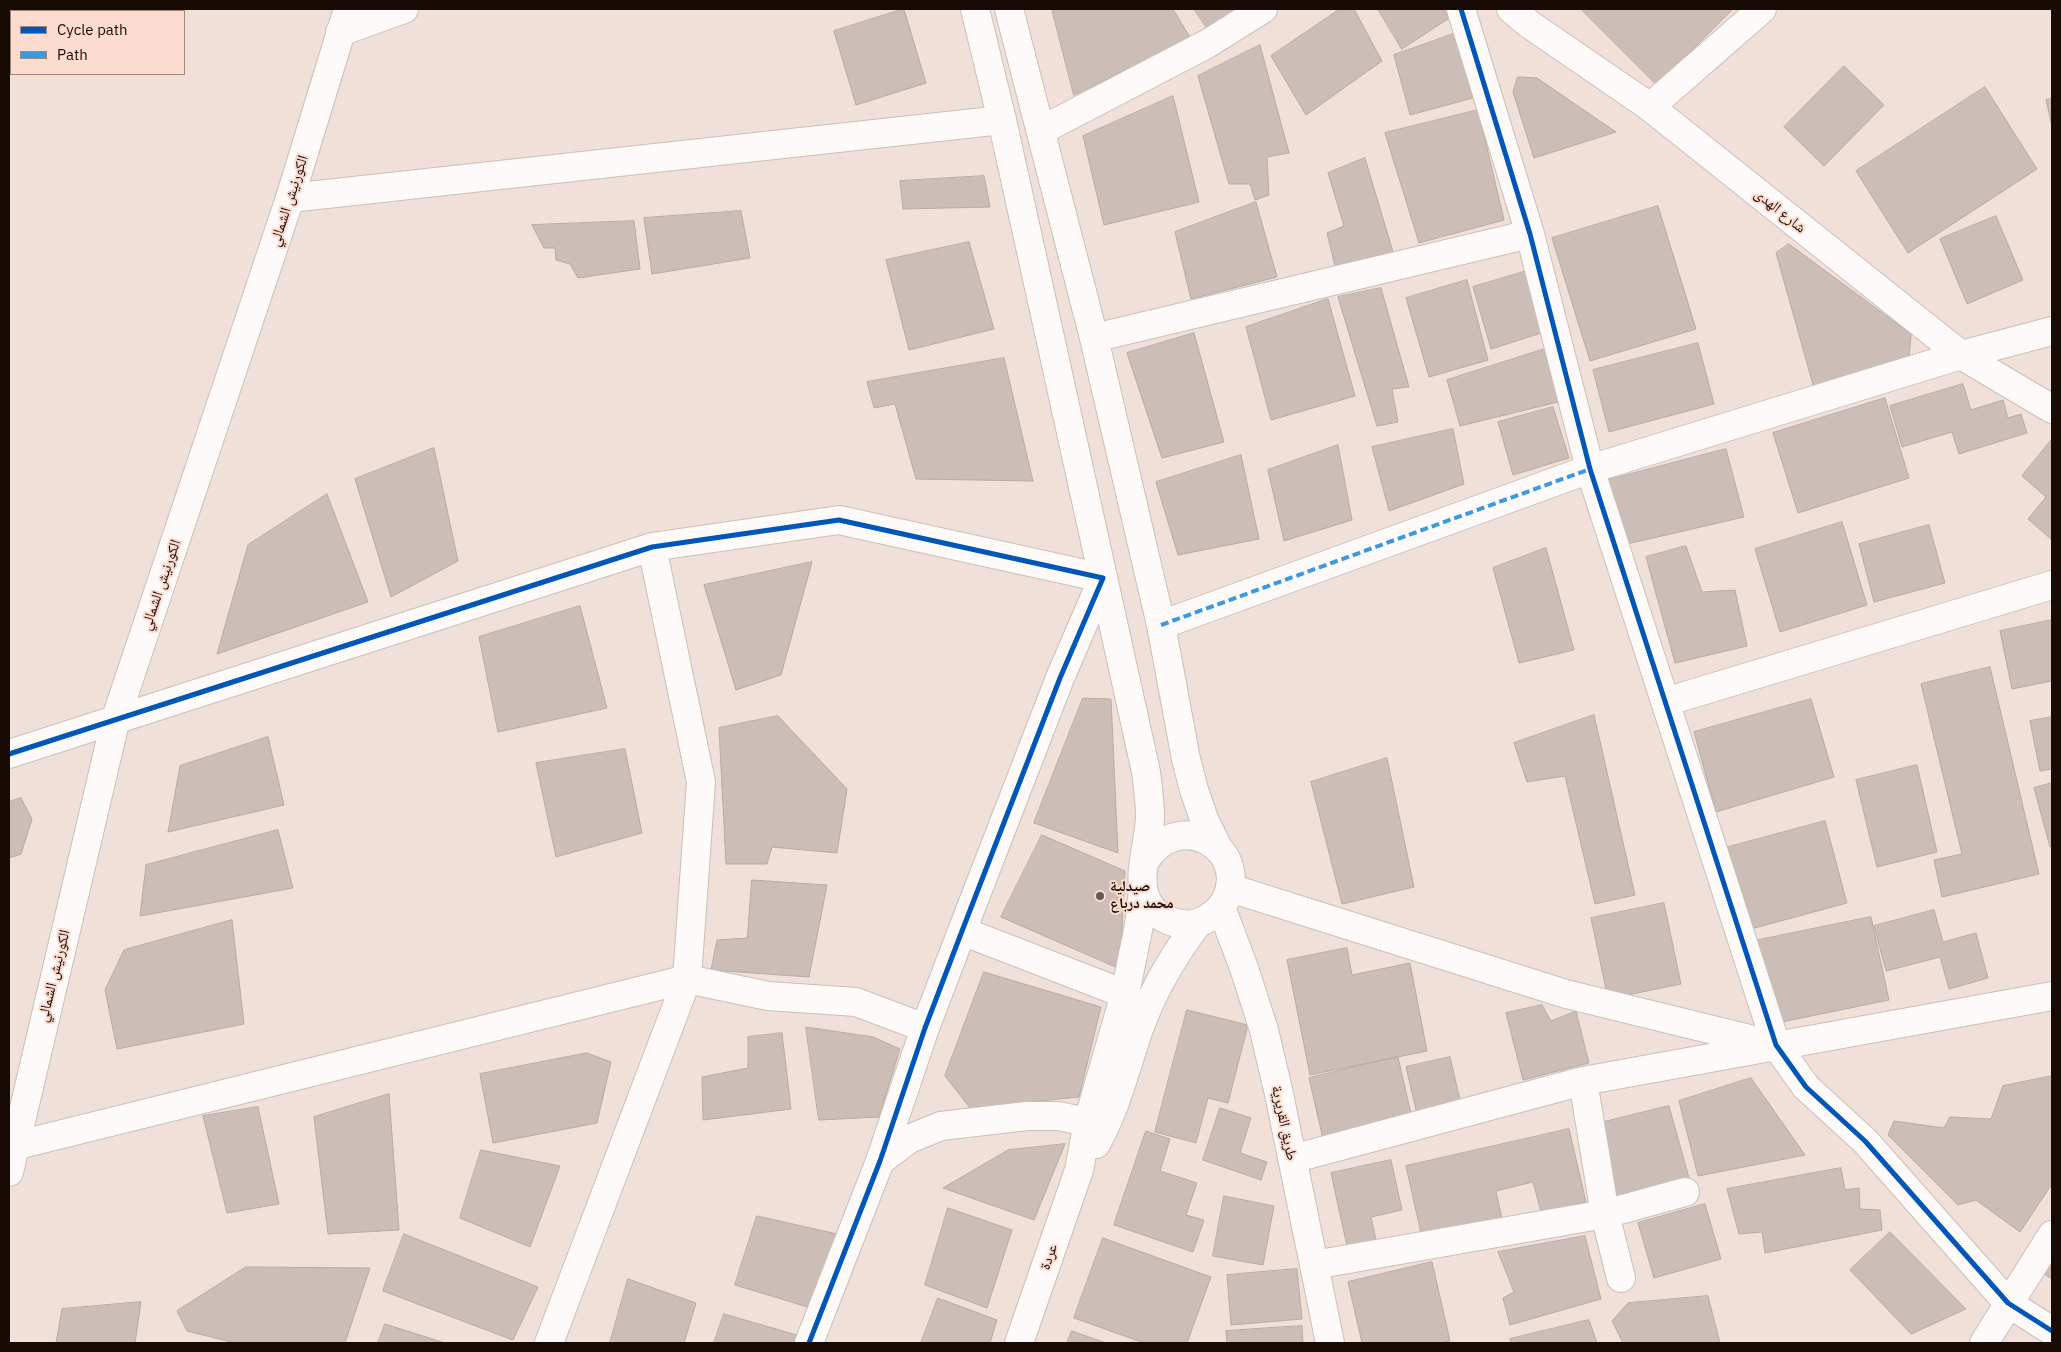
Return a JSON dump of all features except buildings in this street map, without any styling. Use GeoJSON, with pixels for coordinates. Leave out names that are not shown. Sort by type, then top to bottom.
{"type":"FeatureCollection","features":[{"type":"Feature","properties":{"kind":"street"},"geometry":{"type":"LineString","coordinates":[[344,20],[404,9]]}},
{"type":"Feature","properties":{"kind":"street"},"geometry":{"type":"LineString","coordinates":[[975,9],[1002,120],[1147,779],[1150,817],[1145,861],[1142,870],[1143,890],[1138,933],[1126,994],[1088,1122],[1079,1170]]}},
{"type":"Feature","properties":{"kind":"street"},"geometry":{"type":"LineString","coordinates":[[1009,9],[1042,130],[1094,338],[1161,625],[1192,782],[1204,820],[1226,860],[1230,874],[1226,898],[1211,916],[1198,923],[1174,923],[1163,918],[1154,911],[1146,900],[1143,890]]}},
{"type":"Feature","properties":{"kind":"street"},"geometry":{"type":"LineString","coordinates":[[1042,130],[1207,44],[1263,9]]}},
{"type":"Feature","properties":{"kind":"street"},"geometry":{"type":"LineString","coordinates":[[1461,9],[1530,234],[1590,469],[1776,1045],[1806,1087],[1865,1141],[2008,1303],[2052,1332]]}},
{"type":"Feature","properties":{"kind":"street","name":"شارع الهدى"},"geometry":{"type":"LineString","coordinates":[[1512,9],[1529,24],[1650,108],[1961,355],[2052,409]]}},
{"type":"Feature","properties":{"kind":"street"},"geometry":{"type":"LineString","coordinates":[[1650,108],[1762,9]]}},
{"type":"Feature","properties":{"kind":"street","name":"الكورنيش الشمالي"},"geometry":{"type":"LineString","coordinates":[[11,1159],[116,718],[290,198],[344,20]]}},
{"type":"Feature","properties":{"kind":"street"},"geometry":{"type":"LineString","coordinates":[[290,198],[1002,120]]}},
{"type":"Feature","properties":{"kind":"street"},"geometry":{"type":"LineString","coordinates":[[1094,338],[1530,234]]}},
{"type":"Feature","properties":{"kind":"street"},"geometry":{"type":"LineString","coordinates":[[1161,625],[1590,469],[1961,355],[2052,331]]}},
{"type":"Feature","properties":{"kind":"street"},"geometry":{"type":"LineString","coordinates":[[9,754],[652,547],[839,520],[1103,578]]}},
{"type":"Feature","properties":{"kind":"street"},"geometry":{"type":"LineString","coordinates":[[549,1343],[688,980],[701,782],[652,547]]}},
{"type":"Feature","properties":{"kind":"street"},"geometry":{"type":"LineString","coordinates":[[809,1343],[880,1161],[925,1028],[962,931],[1060,678],[1103,578]]}},
{"type":"Feature","properties":{"kind":"street"},"geometry":{"type":"LineString","coordinates":[[1665,702],[2052,585]]}},
{"type":"Feature","properties":{"kind":"street"},"geometry":{"type":"LineString","coordinates":[[1145,861],[1152,850],[1161,842],[1172,837],[1184,835],[1197,836],[1208,840],[1218,848]]}},
{"type":"Feature","properties":{"kind":"street"},"geometry":{"type":"LineString","coordinates":[[1226,898],[1566,994],[1776,1045]]}},
{"type":"Feature","properties":{"kind":"street","name":"طريق القريرية"},"geometry":{"type":"LineString","coordinates":[[1226,898],[1244,968],[1264,1030],[1330,1343]]}},
{"type":"Feature","properties":{"kind":"street"},"geometry":{"type":"LineString","coordinates":[[1079,1170],[1094,1147],[1107,1121],[1145,1013],[1158,983],[1170,962],[1198,923]]}},
{"type":"Feature","properties":{"kind":"street"},"geometry":{"type":"LineString","coordinates":[[962,931],[1126,994]]}},
{"type":"Feature","properties":{"kind":"street"},"geometry":{"type":"LineString","coordinates":[[11,1159],[688,980],[768,996],[856,1002],[925,1028]]}},
{"type":"Feature","properties":{"kind":"street"},"geometry":{"type":"LineString","coordinates":[[1292,1159],[1583,1081],[2052,996]]}},
{"type":"Feature","properties":{"kind":"street"},"geometry":{"type":"LineString","coordinates":[[1583,1081],[1605,1214],[1621,1278]]}},
{"type":"Feature","properties":{"kind":"street"},"geometry":{"type":"LineString","coordinates":[[880,1161],[925,1132],[958,1123],[1042,1116],[1073,1118],[1088,1122]]}},
{"type":"Feature","properties":{"kind":"street","name":"عردة"},"geometry":{"type":"LineString","coordinates":[[1019,1343],[1079,1170]]}},
{"type":"Feature","properties":{"kind":"street"},"geometry":{"type":"LineString","coordinates":[[1314,1265],[1605,1214],[1685,1192]]}},
{"type":"Feature","properties":{"kind":"street"},"geometry":{"type":"LineString","coordinates":[[1984,1343],[2052,1235]]}},
{"type":"Feature","properties":{"kind":"marked path"},"geometry":{"type":"LineString","coordinates":[[1161,625],[1590,469]]}},
{"type":"Feature","properties":{"kind":"cycle path"},"geometry":{"type":"LineString","coordinates":[[1461,9],[1530,234],[1590,469],[1776,1045],[1806,1087],[1865,1141],[2008,1303],[2052,1331]]}},
{"type":"Feature","properties":{"kind":"cycle path"},"geometry":{"type":"LineString","coordinates":[[9,754],[652,547],[839,520],[1103,578],[1060,678],[962,931],[925,1028],[880,1161],[809,1343]]}},
{"type":"Feature","properties":{"kind":"place","name":"صيدلية محمد درباع"},"geometry":{"type":"Point","coordinates":[1100,896]}}]}
